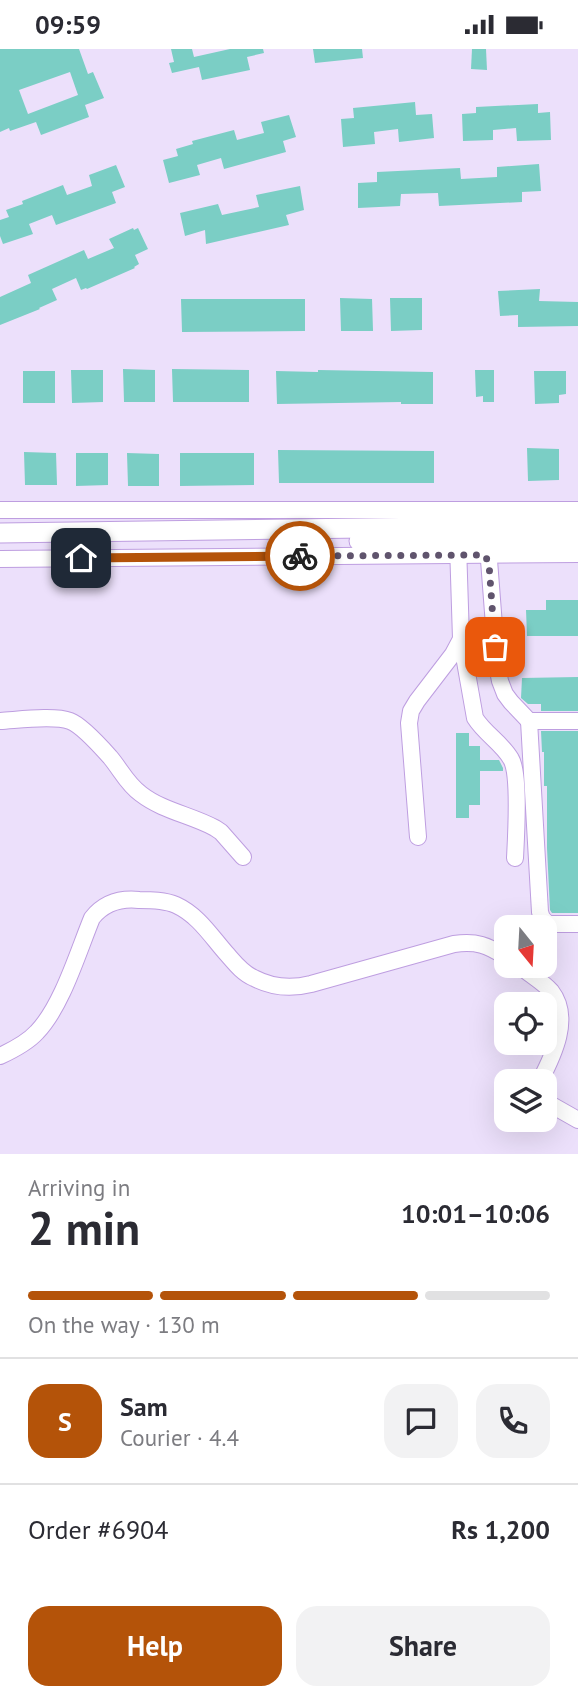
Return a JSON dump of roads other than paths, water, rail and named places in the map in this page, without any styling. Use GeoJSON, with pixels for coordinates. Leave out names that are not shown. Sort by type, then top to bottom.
{"type":"FeatureCollection","features":[{"type":"Feature","properties":{"kind":"main road"},"geometry":{"type":"LineString","coordinates":[[0,533],[578,525]]}},
{"type":"Feature","properties":{"kind":"main road"},"geometry":{"type":"LineString","coordinates":[[0,546],[463,545],[578,540]]}},
{"type":"Feature","properties":{"kind":"street"},"geometry":{"type":"LineString","coordinates":[[0,510],[578,509]]}},
{"type":"Feature","properties":{"kind":"street"},"geometry":{"type":"LineString","coordinates":[[463,545],[461,639],[475,718],[513,762],[516,782],[515,858]]}},
{"type":"Feature","properties":{"kind":"street"},"geometry":{"type":"LineString","coordinates":[[0,559],[463,545],[485,555],[578,554]]}},
{"type":"Feature","properties":{"kind":"street"},"geometry":{"type":"LineString","coordinates":[[485,555],[489,564],[500,681],[510,702],[529,721],[540,912],[548,924],[578,925]]}},
{"type":"Feature","properties":{"kind":"street"},"geometry":{"type":"LineString","coordinates":[[418,837],[411,711],[461,639]]}},
{"type":"Feature","properties":{"kind":"street"},"geometry":{"type":"LineString","coordinates":[[0,721],[56,719],[78,725],[109,756],[127,782],[138,792],[176,813],[215,828],[243,857]]}},
{"type":"Feature","properties":{"kind":"street"},"geometry":{"type":"LineString","coordinates":[[529,721],[578,721]]}},
{"type":"Feature","properties":{"kind":"street"},"geometry":{"type":"LineString","coordinates":[[0,1056],[17,1049],[36,1033],[54,1009],[92,918],[99,908],[110,902],[131,899],[176,905],[197,918],[239,967],[252,978],[277,987],[294,988],[311,984],[454,944],[469,942],[494,949]]}},
{"type":"Feature","properties":{"kind":"street"},"geometry":{"type":"LineString","coordinates":[[534,978],[551,992],[560,1013],[559,1035],[545,1069]]}},
{"type":"Feature","properties":{"kind":"street"},"geometry":{"type":"LineString","coordinates":[[557,1108],[578,1120]]}}]}
